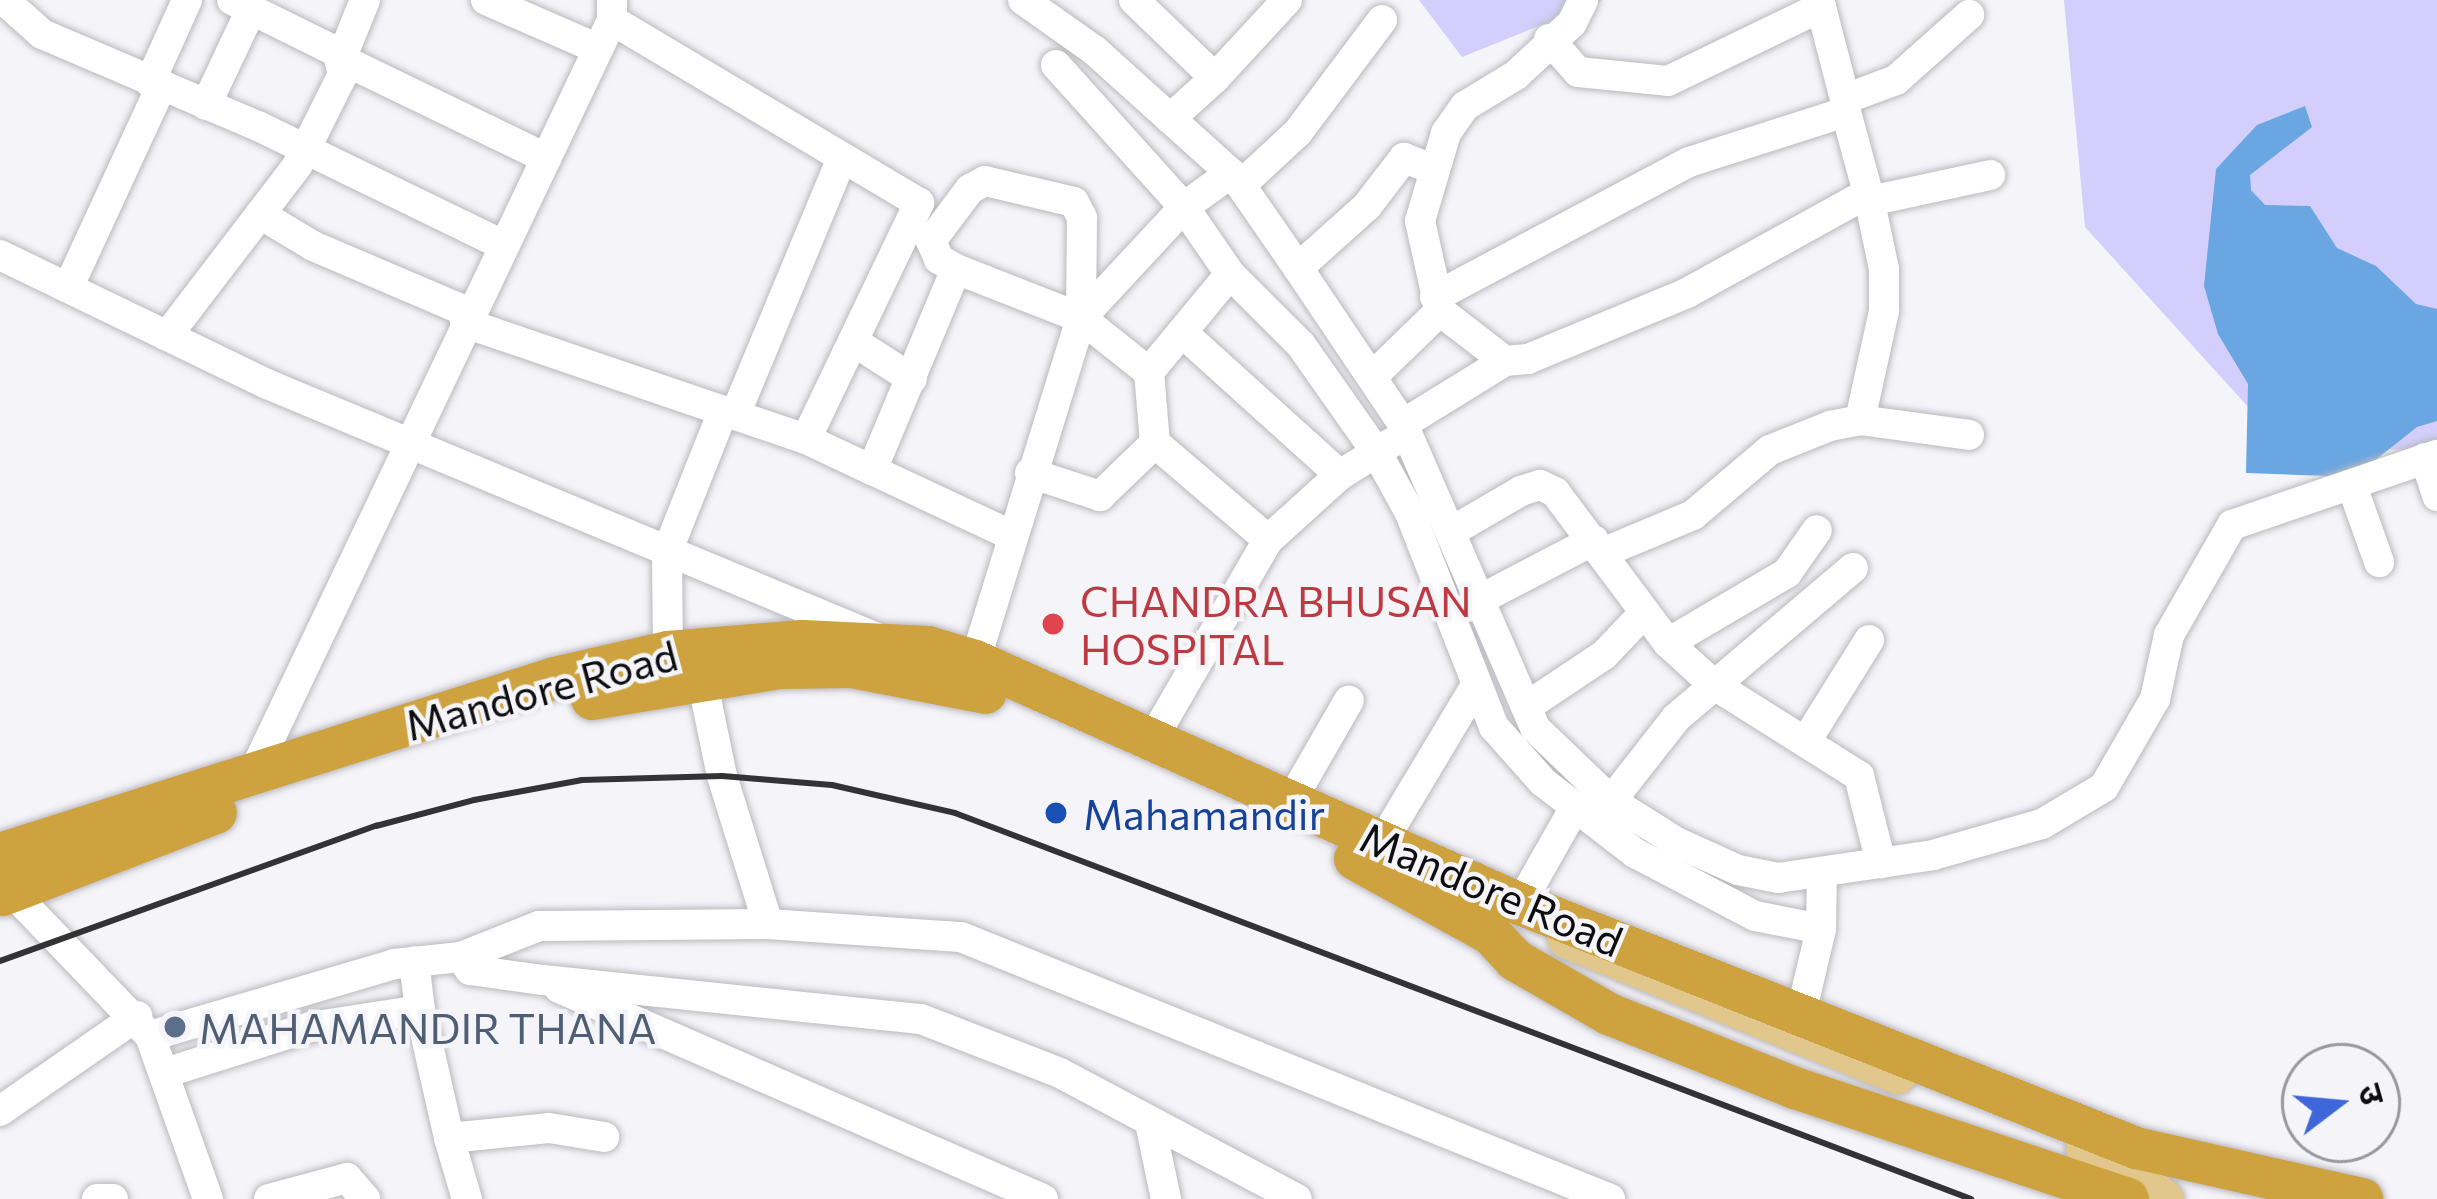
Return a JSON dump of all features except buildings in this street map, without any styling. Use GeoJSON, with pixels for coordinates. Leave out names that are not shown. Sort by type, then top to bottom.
{"type":"FeatureCollection","features":[{"type":"Feature","properties":{"kind":"highway","name":"Mandore Road"},"geometry":{"type":"LineString","coordinates":[[3,881],[254,772],[556,678],[882,640],[975,661],[1291,801],[1381,844],[1521,928]]}},
{"type":"Feature","properties":{"kind":"highway","name":"Mandore Road"},"geometry":{"type":"LineString","coordinates":[[3,881],[318,777],[620,692],[689,660],[851,667],[970,688],[1521,928],[1800,1018],[2136,1148],[2362,1199]]}},
{"type":"Feature","properties":{"kind":"highway","name":"Mandore Road"},"geometry":{"type":"LineString","coordinates":[[1521,928],[1515,960],[1609,1014],[1796,1088],[2132,1199]]}},
{"type":"Feature","properties":{"kind":"main road"},"geometry":{"type":"LineString","coordinates":[[1521,928],[2118,1161],[2166,1199]]}},
{"type":"Feature","properties":{"kind":"street"},"geometry":{"type":"LineString","coordinates":[[4,0],[42,34],[304,149],[501,244]]}},
{"type":"Feature","properties":{"kind":"street"},"geometry":{"type":"LineString","coordinates":[[68,288],[188,0]]}},
{"type":"Feature","properties":{"kind":"street"},"geometry":{"type":"LineString","coordinates":[[167,336],[304,149],[343,74],[341,59],[365,0]]}},
{"type":"Feature","properties":{"kind":"street"},"geometry":{"type":"LineString","coordinates":[[486,0],[598,49]]}},
{"type":"Feature","properties":{"kind":"street"},"geometry":{"type":"LineString","coordinates":[[1023,0],[1170,118],[1236,179],[1376,373],[1454,530],[1526,707],[1561,759],[1611,800],[1738,870],[1778,878],[1822,872],[2042,824],[2104,787],[2132,748],[2155,699],[2169,635],[2232,525],[2282,502],[2352,486],[2431,457],[2437,496]]}},
{"type":"Feature","properties":{"kind":"street"},"geometry":{"type":"LineString","coordinates":[[1134,0],[1215,78]]}},
{"type":"Feature","properties":{"kind":"street"},"geometry":{"type":"LineString","coordinates":[[1170,118],[1215,78],[1287,0]]}},
{"type":"Feature","properties":{"kind":"street"},"geometry":{"type":"LineString","coordinates":[[1505,362],[1437,304],[1420,221],[1430,168],[1465,106],[1516,75],[1549,39],[1572,23],[1583,0]]}},
{"type":"Feature","properties":{"kind":"street"},"geometry":{"type":"LineString","coordinates":[[1549,39],[1578,72],[1668,81],[1820,3],[1869,197],[1883,311],[1860,420]]}},
{"type":"Feature","properties":{"kind":"street"},"geometry":{"type":"LineString","coordinates":[[206,105],[242,5],[341,59],[546,158]]}},
{"type":"Feature","properties":{"kind":"street"},"geometry":{"type":"LineString","coordinates":[[254,772],[501,244],[598,49],[612,10],[919,203],[806,439]]}},
{"type":"Feature","properties":{"kind":"street"},"geometry":{"type":"LineString","coordinates":[[1376,373],[1437,304],[1671,170],[1845,106],[1896,80],[1970,15]]}},
{"type":"Feature","properties":{"kind":"street"},"geometry":{"type":"LineString","coordinates":[[1082,318],[1184,207],[1236,179],[1298,132],[1382,20]]}},
{"type":"Feature","properties":{"kind":"street"},"geometry":{"type":"LineString","coordinates":[[1056,65],[1184,207],[1231,274],[1301,345],[1377,453],[1410,513],[1494,727],[1574,808],[1704,896],[1821,929]]}},
{"type":"Feature","properties":{"kind":"street"},"geometry":{"type":"LineString","coordinates":[[768,923],[689,660],[667,551],[842,158]]}},
{"type":"Feature","properties":{"kind":"street"},"geometry":{"type":"LineString","coordinates":[[1298,268],[1367,206],[1404,158],[1430,168]]}},
{"type":"Feature","properties":{"kind":"street"},"geometry":{"type":"LineString","coordinates":[[1152,740],[1268,540],[1340,475],[1377,453],[1404,428],[1505,362],[1688,293],[1869,197],[1990,176]]}},
{"type":"Feature","properties":{"kind":"street"},"geometry":{"type":"LineString","coordinates":[[975,661],[1082,318],[1082,218],[1074,202],[986,181],[970,189],[931,241],[938,260],[1082,318],[1148,372],[1154,443],[1268,540]]}},
{"type":"Feature","properties":{"kind":"street"},"geometry":{"type":"LineString","coordinates":[[260,214],[313,246],[467,318],[806,439],[1011,535]]}},
{"type":"Feature","properties":{"kind":"street"},"geometry":{"type":"LineString","coordinates":[[0,256],[409,443],[882,640]]}},
{"type":"Feature","properties":{"kind":"street"},"geometry":{"type":"LineString","coordinates":[[872,470],[956,269]]}},
{"type":"Feature","properties":{"kind":"street"},"geometry":{"type":"LineString","coordinates":[[1148,372],[1231,274]]}},
{"type":"Feature","properties":{"kind":"street"},"geometry":{"type":"LineString","coordinates":[[1184,334],[1340,475]]}},
{"type":"Feature","properties":{"kind":"street"},"geometry":{"type":"LineString","coordinates":[[853,341],[912,379]]}},
{"type":"Feature","properties":{"kind":"street"},"geometry":{"type":"LineString","coordinates":[[1483,598],[1600,546],[1693,515],[1793,438],[1860,420],[1969,435]]}},
{"type":"Feature","properties":{"kind":"street"},"geometry":{"type":"LineString","coordinates":[[1030,473],[1100,496],[1154,443]]}},
{"type":"Feature","properties":{"kind":"street"},"geometry":{"type":"LineString","coordinates":[[1454,530],[1540,485],[1600,546],[1667,643],[1713,684],[1859,776],[1880,863]]}},
{"type":"Feature","properties":{"kind":"street"},"geometry":{"type":"LineString","coordinates":[[2352,486],[2379,562]]}},
{"type":"Feature","properties":{"kind":"street"},"geometry":{"type":"LineString","coordinates":[[1667,643],[1787,573],[1816,530]]}},
{"type":"Feature","properties":{"kind":"street"},"geometry":{"type":"LineString","coordinates":[[1611,800],[1713,684],[1853,568]]}},
{"type":"Feature","properties":{"kind":"street"},"geometry":{"type":"LineString","coordinates":[[1526,707],[1604,655],[1643,614]]}},
{"type":"Feature","properties":{"kind":"street"},"geometry":{"type":"LineString","coordinates":[[1806,741],[1870,640]]}},
{"type":"Feature","properties":{"kind":"street"},"geometry":{"type":"LineString","coordinates":[[1381,844],[1476,685]]}},
{"type":"Feature","properties":{"kind":"street"},"geometry":{"type":"LineString","coordinates":[[1291,801],[1349,700]]}},
{"type":"Feature","properties":{"kind":"street"},"geometry":{"type":"LineString","coordinates":[[1521,928],[1574,808]]}},
{"type":"Feature","properties":{"kind":"street"},"geometry":{"type":"LineString","coordinates":[[1800,1018],[1821,929],[1822,872]]}},
{"type":"Feature","properties":{"kind":"street"},"geometry":{"type":"LineString","coordinates":[[3,881],[144,1026],[168,1072],[208,1199]]}},
{"type":"Feature","properties":{"kind":"street"},"geometry":{"type":"LineString","coordinates":[[0,1112],[144,1026],[414,961],[461,957],[539,926],[768,923],[961,937],[1610,1199]]}},
{"type":"Feature","properties":{"kind":"street"},"geometry":{"type":"LineString","coordinates":[[461,957],[470,970],[543,980],[921,1018],[1060,1073],[1297,1199]]}},
{"type":"Feature","properties":{"kind":"street"},"geometry":{"type":"LineString","coordinates":[[414,961],[420,1010],[467,1199]]}},
{"type":"Feature","properties":{"kind":"street"},"geometry":{"type":"LineString","coordinates":[[543,980],[1043,1199]]}},
{"type":"Feature","properties":{"kind":"street"},"geometry":{"type":"LineString","coordinates":[[168,1072],[310,1028],[420,1010]]}},
{"type":"Feature","properties":{"kind":"street"},"geometry":{"type":"LineString","coordinates":[[1150,1123],[1166,1199]]}},
{"type":"Feature","properties":{"kind":"street"},"geometry":{"type":"LineString","coordinates":[[449,1138],[549,1128],[604,1137]]}},
{"type":"Feature","properties":{"kind":"street"},"geometry":{"type":"LineString","coordinates":[[269,1199],[347,1178],[365,1199]]}},
{"type":"Feature","properties":{"kind":"street"},"geometry":{"type":"LineString","coordinates":[[97,1199],[113,1199]]}},
{"type":"Feature","properties":{"kind":"shaded area"},"geometry":{"type":"Polygon","coordinates":[[[1419,0],[1603,0],[1462,57],[1419,0]]]}},
{"type":"Feature","properties":{"kind":"shaded area"},"geometry":{"type":"Polygon","coordinates":[[[2064,0],[2437,0],[2437,449],[2288,451],[2085,227],[2064,0]]]}},
{"type":"Feature","properties":{"kind":"water"},"geometry":{"type":"Polygon","coordinates":[[[2305,106],[2312,127],[2250,175],[2251,190],[2265,205],[2310,206],[2337,248],[2376,266],[2416,304],[2437,309],[2437,421],[2417,427],[2354,477],[2246,473],[2248,384],[2218,334],[2204,286],[2216,169],[2257,125],[2305,106]]]}},
{"type":"Feature","properties":{"kind":"railway"},"geometry":{"type":"LineString","coordinates":[[0,961],[376,826],[474,800],[582,780],[722,776],[832,785],[955,813],[1971,1199]]}},
{"type":"Feature","properties":{"kind":"place","name":"CHANDRA BHUSAN HOSPITAL"},"geometry":{"type":"Point","coordinates":[1053,624]}},
{"type":"Feature","properties":{"kind":"place","name":"Mahamandir"},"geometry":{"type":"Point","coordinates":[1056,813]}},
{"type":"Feature","properties":{"kind":"place","name":"MAHAMANDIR THANA"},"geometry":{"type":"Point","coordinates":[175,1027]}}]}
